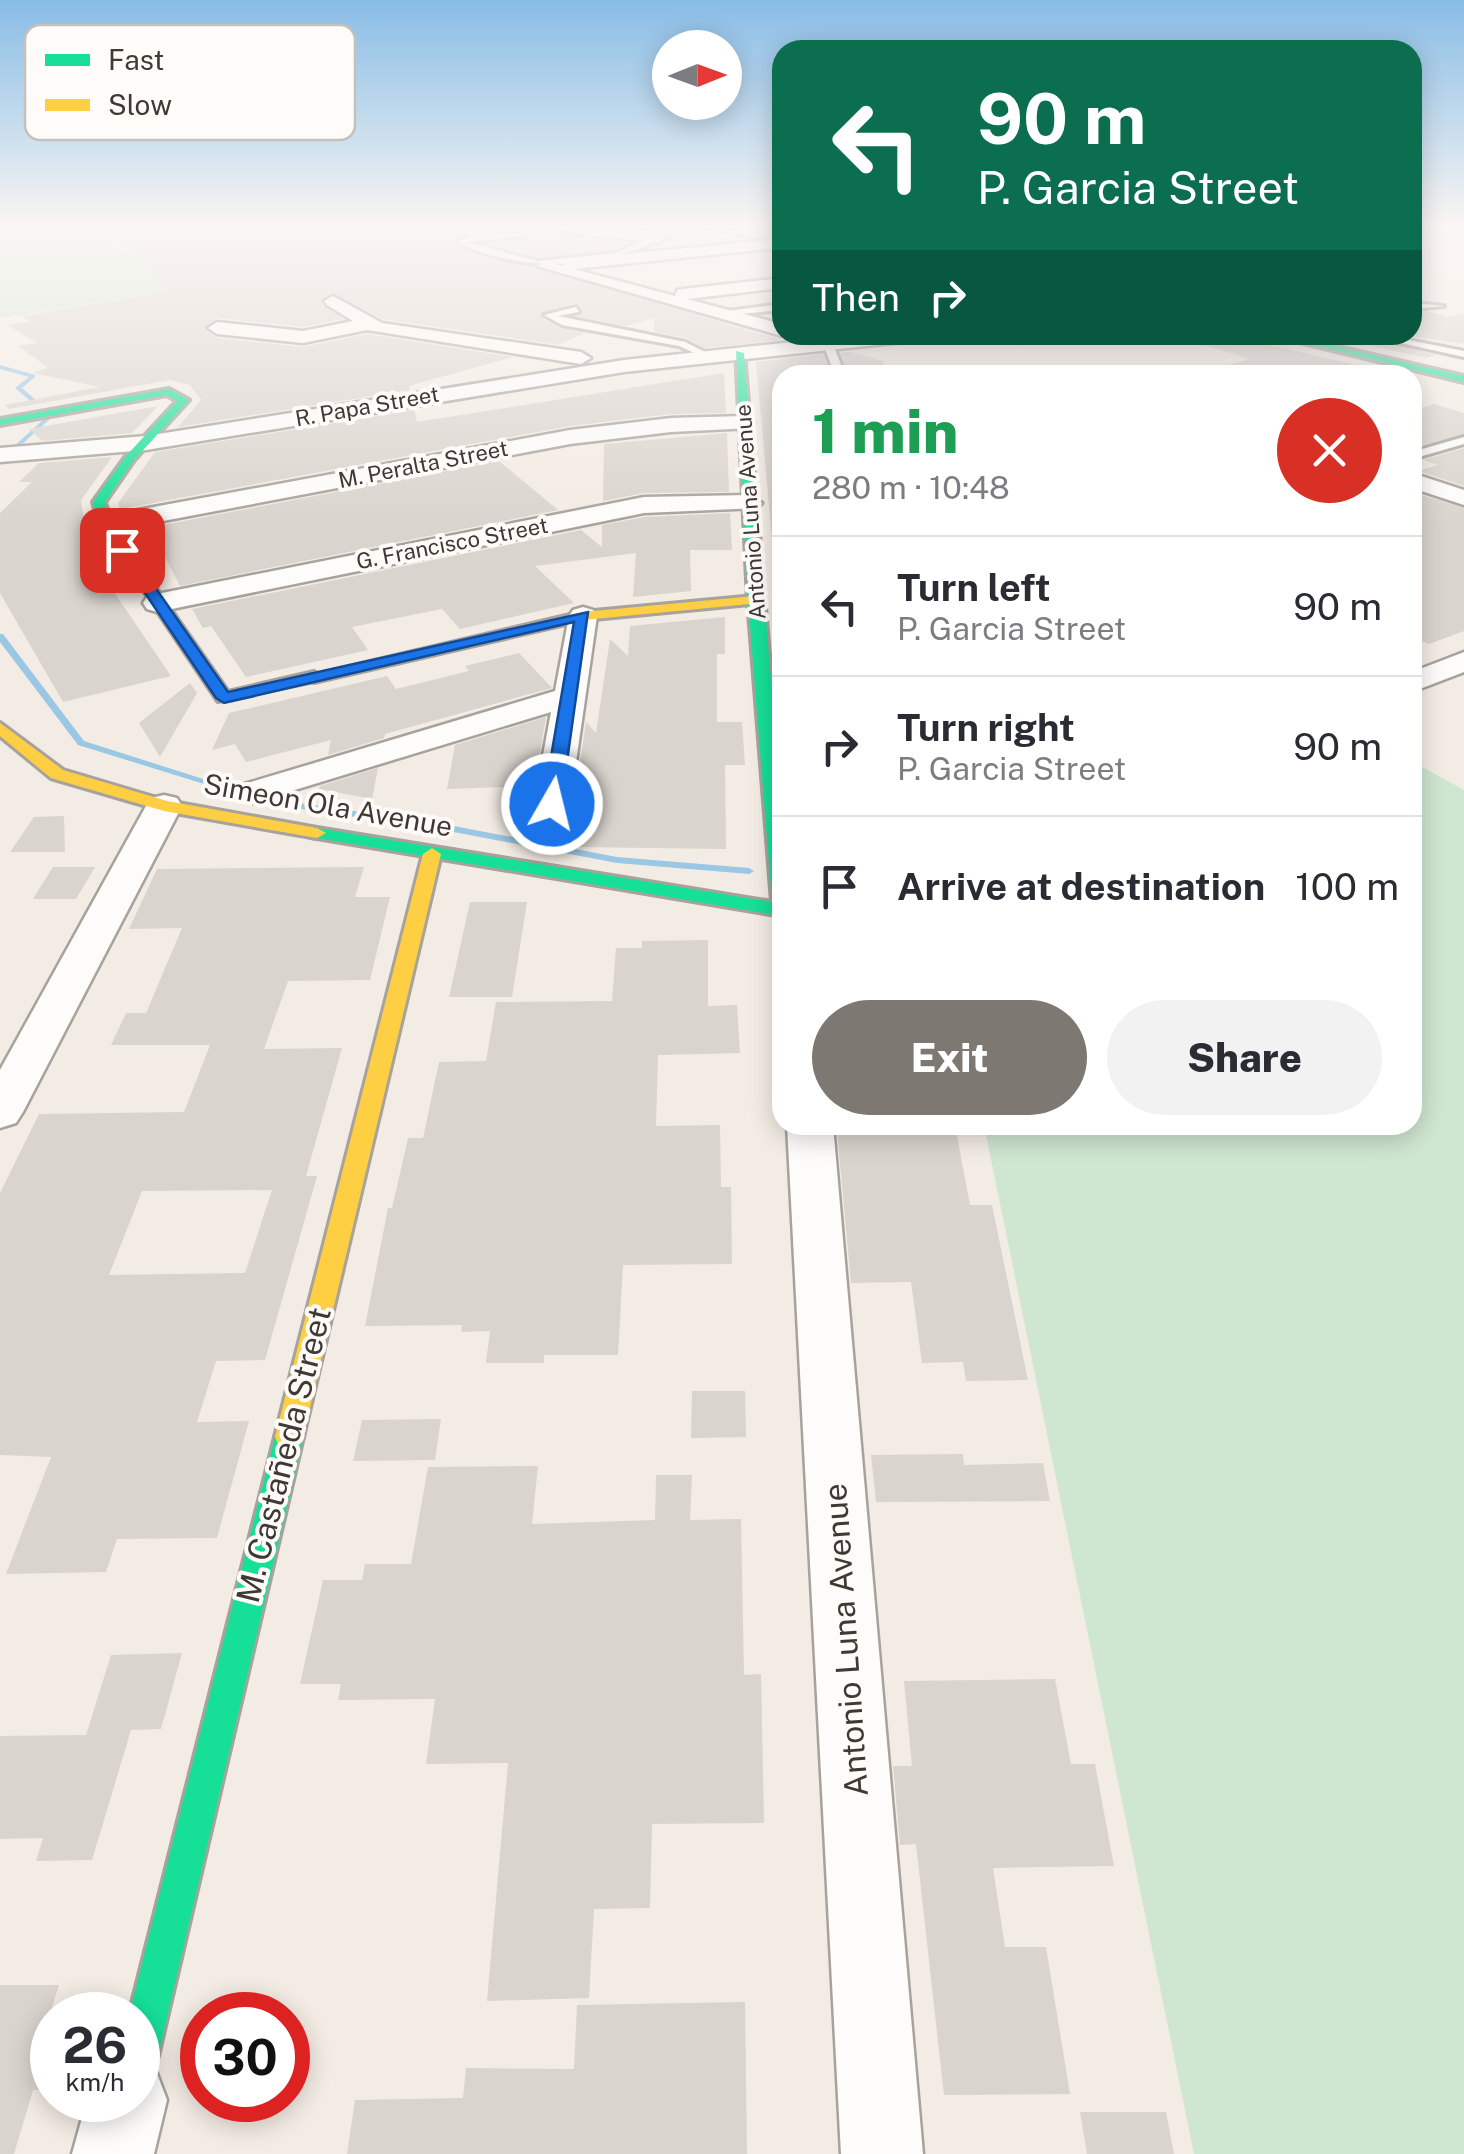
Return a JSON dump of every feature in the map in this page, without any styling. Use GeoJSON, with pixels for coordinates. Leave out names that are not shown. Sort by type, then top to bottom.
{"type":"FeatureCollection","features":[{"type":"Feature","properties":{"kind":"street"},"geometry":{"type":"LineString","coordinates":[[264,353],[303,338],[366,325]]}},
{"type":"Feature","properties":{"kind":"street"},"geometry":{"type":"LineString","coordinates":[[371,325],[624,366]]}},
{"type":"Feature","properties":{"kind":"street"},"geometry":{"type":"LineString","coordinates":[[217,328],[303,338]]}},
{"type":"Feature","properties":{"kind":"street","name":"R. Papa Street"},"geometry":{"type":"LineString","coordinates":[[0,455],[146,443],[624,366],[818,345]]}},
{"type":"Feature","properties":{"kind":"street"},"geometry":{"type":"LineString","coordinates":[[1318,345],[1404,365]]}},
{"type":"Feature","properties":{"kind":"street"},"geometry":{"type":"LineString","coordinates":[[1379,345],[1464,368]]}},
{"type":"Feature","properties":{"kind":"street","name":"Antonio Luna Avenue"},"geometry":{"type":"LineString","coordinates":[[739,353],[772,795]]}},
{"type":"Feature","properties":{"kind":"street"},"geometry":{"type":"LineString","coordinates":[[1422,369],[1464,379]]}},
{"type":"Feature","properties":{"kind":"street"},"geometry":{"type":"LineString","coordinates":[[0,422],[169,392],[180,395],[184,400],[130,458],[99,502],[105,524],[224,698],[582,616],[755,600]]}},
{"type":"Feature","properties":{"kind":"street","name":"M. Peralta Street"},"geometry":{"type":"LineString","coordinates":[[105,524],[570,437],[671,424],[743,423]]}},
{"type":"Feature","properties":{"kind":"street"},"geometry":{"type":"LineString","coordinates":[[1422,485],[1464,498]]}},
{"type":"Feature","properties":{"kind":"street","name":"G. Francisco Street"},"geometry":{"type":"LineString","coordinates":[[158,603],[644,505],[749,503]]}},
{"type":"Feature","properties":{"kind":"street"},"geometry":{"type":"LineString","coordinates":[[552,804],[582,616]]}},
{"type":"Feature","properties":{"kind":"street"},"geometry":{"type":"LineString","coordinates":[[1422,658],[1458,669]]}},
{"type":"Feature","properties":{"kind":"street"},"geometry":{"type":"LineString","coordinates":[[1422,681],[1458,669]]}},
{"type":"Feature","properties":{"kind":"street"},"geometry":{"type":"LineString","coordinates":[[253,792],[567,697]]}},
{"type":"Feature","properties":{"kind":"street","name":"Simeon Ola Avenue"},"geometry":{"type":"LineString","coordinates":[[0,728],[57,774],[164,806],[772,908]]}},
{"type":"Feature","properties":{"kind":"street"},"geometry":{"type":"LineString","coordinates":[[0,1112],[164,806]]}},
{"type":"Feature","properties":{"kind":"street","name":"M. Castañeda Street"},"geometry":{"type":"LineString","coordinates":[[154,1992],[432,854]]}},
{"type":"Feature","properties":{"kind":"street","name":"Antonio Luna Avenue"},"geometry":{"type":"LineString","coordinates":[[811,1135],[882,2154]]}},
{"type":"Feature","properties":{"kind":"street"},"geometry":{"type":"LineString","coordinates":[[114,2154],[122,2122]]}},
{"type":"Feature","properties":{"kind":"lane"},"geometry":{"type":"LineString","coordinates":[[579,325],[682,344],[708,356]]}},
{"type":"Feature","properties":{"kind":"lane"},"geometry":{"type":"LineString","coordinates":[[1391,345],[1464,354]]}},
{"type":"Feature","properties":{"kind":"lane"},"geometry":{"type":"LineString","coordinates":[[1422,453],[1464,440]]}},
{"type":"Feature","properties":{"kind":"green space"},"geometry":{"type":"Polygon","coordinates":[[[1422,767],[1464,790],[1464,2154],[1194,2154],[986,1135],[1422,1135],[1422,767]]]}},
{"type":"Feature","properties":{"kind":"building"},"geometry":{"type":"Polygon","coordinates":[[[7,325],[209,325],[204,329],[217,338],[303,347],[367,334],[513,357],[409,386],[410,390],[178,427],[201,400],[190,385],[170,380],[9,409],[5,405],[100,387],[33,373],[48,368],[19,346],[37,343],[7,325]]]}},
{"type":"Feature","properties":{"kind":"building"},"geometry":{"type":"Polygon","coordinates":[[[420,325],[554,325],[585,333],[558,345],[420,325]]]}},
{"type":"Feature","properties":{"kind":"building"},"geometry":{"type":"Polygon","coordinates":[[[654,325],[729,325],[772,337],[772,341],[705,348],[686,338],[654,332],[654,325]]]}},
{"type":"Feature","properties":{"kind":"building"},"geometry":{"type":"Polygon","coordinates":[[[1422,325],[1464,325],[1464,344],[1422,338],[1422,325]]]}},
{"type":"Feature","properties":{"kind":"building"},"geometry":{"type":"Polygon","coordinates":[[[1205,345],[1270,345],[1357,365],[1231,365],[1250,359],[1205,345]]]}},
{"type":"Feature","properties":{"kind":"building"},"geometry":{"type":"Polygon","coordinates":[[[1368,345],[1398,345],[1436,355],[1426,358],[1368,345]]]}},
{"type":"Feature","properties":{"kind":"building"},"geometry":{"type":"Polygon","coordinates":[[[840,353],[884,361],[883,365],[845,365],[840,353]]]}},
{"type":"Feature","properties":{"kind":"building"},"geometry":{"type":"Polygon","coordinates":[[[823,354],[827,365],[772,365],[772,539],[756,362],[823,354]]]}},
{"type":"Feature","properties":{"kind":"building"},"geometry":{"type":"Polygon","coordinates":[[[724,373],[726,413],[671,414],[570,426],[120,509],[118,503],[155,452],[414,410],[417,422],[724,373]]]}},
{"type":"Feature","properties":{"kind":"building"},"geometry":{"type":"Polygon","coordinates":[[[1434,404],[1464,413],[1464,434],[1422,445],[1422,408],[1434,404]]]}},
{"type":"Feature","properties":{"kind":"building"},"geometry":{"type":"Polygon","coordinates":[[[158,406],[132,433],[42,441],[29,429],[158,406]]]}},
{"type":"Feature","properties":{"kind":"building"},"geometry":{"type":"Polygon","coordinates":[[[727,433],[729,492],[644,493],[603,501],[604,444],[727,433]]]}},
{"type":"Feature","properties":{"kind":"building"},"geometry":{"type":"Polygon","coordinates":[[[1464,448],[1464,486],[1422,472],[1438,465],[1423,460],[1464,448]]]}},
{"type":"Feature","properties":{"kind":"building"},"geometry":{"type":"Polygon","coordinates":[[[112,457],[81,500],[85,525],[102,551],[88,554],[171,676],[63,702],[0,593],[0,513],[32,482],[19,482],[39,463],[112,457]]]}},
{"type":"Feature","properties":{"kind":"building"},"geometry":{"type":"Polygon","coordinates":[[[499,461],[558,510],[180,586],[155,538],[138,542],[131,531],[499,461]]]}},
{"type":"Feature","properties":{"kind":"building"},"geometry":{"type":"Polygon","coordinates":[[[1422,495],[1464,508],[1464,631],[1429,644],[1422,641],[1422,495]]]}},
{"type":"Feature","properties":{"kind":"building"},"geometry":{"type":"Polygon","coordinates":[[[730,513],[732,550],[690,550],[691,591],[633,597],[636,553],[535,566],[574,603],[460,629],[442,609],[352,627],[368,650],[246,677],[211,626],[203,628],[192,609],[581,530],[602,547],[602,525],[644,517],[730,513]]]}},
{"type":"Feature","properties":{"kind":"building"},"geometry":{"type":"Polygon","coordinates":[[[725,617],[725,654],[717,654],[717,722],[742,722],[745,765],[725,765],[726,849],[576,847],[582,804],[574,804],[586,722],[596,733],[610,639],[628,656],[630,626],[725,617]]]}},
{"type":"Feature","properties":{"kind":"building"},"geometry":{"type":"Polygon","coordinates":[[[519,653],[552,688],[385,734],[384,738],[328,755],[331,740],[246,762],[235,744],[212,750],[229,713],[387,676],[396,689],[469,671],[465,666],[519,653]]]}},
{"type":"Feature","properties":{"kind":"building"},"geometry":{"type":"Polygon","coordinates":[[[190,683],[197,693],[160,757],[139,723],[190,683]]]}},
{"type":"Feature","properties":{"kind":"building"},"geometry":{"type":"Polygon","coordinates":[[[546,717],[531,805],[502,805],[504,787],[447,789],[455,745],[546,717]]]}},
{"type":"Feature","properties":{"kind":"building"},"geometry":{"type":"Polygon","coordinates":[[[378,768],[372,799],[319,789],[320,786],[378,768]]]}},
{"type":"Feature","properties":{"kind":"building"},"geometry":{"type":"Polygon","coordinates":[[[64,816],[65,852],[10,852],[34,817],[64,816]]]}},
{"type":"Feature","properties":{"kind":"building"},"geometry":{"type":"Polygon","coordinates":[[[53,867],[95,867],[76,899],[33,899],[53,867]]]}},
{"type":"Feature","properties":{"kind":"building"},"geometry":{"type":"Polygon","coordinates":[[[364,867],[355,897],[390,897],[370,980],[288,981],[264,1049],[342,1048],[306,1176],[317,1176],[265,1360],[216,1361],[197,1422],[249,1421],[217,1538],[117,1539],[106,1572],[6,1574],[51,1457],[0,1455],[0,1193],[39,1114],[184,1112],[210,1045],[111,1045],[126,1013],[146,1013],[182,928],[129,929],[157,869],[364,867]],[[272,1190],[142,1191],[109,1275],[245,1273],[272,1190]]]}},
{"type":"Feature","properties":{"kind":"building"},"geometry":{"type":"Polygon","coordinates":[[[470,902],[527,902],[512,997],[449,997],[470,902]]]}},
{"type":"Feature","properties":{"kind":"building"},"geometry":{"type":"Polygon","coordinates":[[[708,940],[708,1006],[737,1005],[740,1053],[658,1055],[656,1126],[720,1125],[721,1187],[731,1187],[732,1264],[623,1265],[618,1355],[544,1355],[544,1363],[486,1363],[490,1331],[461,1332],[462,1325],[365,1326],[388,1208],[392,1208],[408,1138],[423,1138],[439,1062],[486,1061],[496,1002],[612,1001],[616,948],[642,948],[642,941],[708,940]]]}},
{"type":"Feature","properties":{"kind":"building"},"geometry":{"type":"Polygon","coordinates":[[[837,1135],[957,1135],[970,1205],[992,1205],[1028,1380],[966,1381],[963,1362],[922,1363],[911,1282],[851,1283],[837,1135]]]}},
{"type":"Feature","properties":{"kind":"building"},"geometry":{"type":"Polygon","coordinates":[[[692,1391],[745,1391],[746,1437],[691,1438],[692,1391]]]}},
{"type":"Feature","properties":{"kind":"building"},"geometry":{"type":"Polygon","coordinates":[[[441,1419],[435,1460],[353,1461],[362,1420],[441,1419]]]}},
{"type":"Feature","properties":{"kind":"building"},"geometry":{"type":"Polygon","coordinates":[[[963,1454],[964,1465],[1043,1463],[1050,1501],[876,1502],[871,1455],[963,1454]]]}},
{"type":"Feature","properties":{"kind":"building"},"geometry":{"type":"Polygon","coordinates":[[[538,1466],[532,1524],[655,1520],[656,1475],[692,1475],[690,1520],[741,1519],[744,1675],[761,1674],[764,1823],[652,1824],[650,1908],[594,1909],[589,1998],[487,2001],[508,1763],[426,1764],[435,1699],[338,1700],[341,1684],[300,1684],[323,1580],[362,1580],[365,1564],[411,1564],[428,1467],[538,1466]]]}},
{"type":"Feature","properties":{"kind":"building"},"geometry":{"type":"Polygon","coordinates":[[[182,1653],[161,1729],[131,1730],[92,1860],[36,1861],[43,1838],[0,1839],[0,1736],[86,1735],[111,1655],[182,1653]]]}},
{"type":"Feature","properties":{"kind":"building"},"geometry":{"type":"Polygon","coordinates":[[[1055,1679],[1071,1764],[1095,1764],[1114,1866],[993,1868],[1005,1947],[1046,1947],[1070,2094],[944,2095],[916,1844],[900,1845],[893,1766],[912,1766],[904,1681],[1055,1679]]]}},
{"type":"Feature","properties":{"kind":"building"},"geometry":{"type":"Polygon","coordinates":[[[0,1985],[59,1985],[57,1992],[30,1992],[30,2100],[14,2154],[0,2154],[0,1985]]]}},
{"type":"Feature","properties":{"kind":"building"},"geometry":{"type":"Polygon","coordinates":[[[745,2002],[747,2154],[347,2154],[355,2100],[463,2098],[466,2068],[574,2069],[577,2005],[745,2002]]]}},
{"type":"Feature","properties":{"kind":"building"},"geometry":{"type":"Polygon","coordinates":[[[1080,2112],[1166,2112],[1174,2154],[1087,2154],[1080,2112]]]}},
{"type":"Feature","properties":{"kind":"waterway"},"geometry":{"type":"LineString","coordinates":[[0,367],[33,376],[18,388],[36,403]]}},
{"type":"Feature","properties":{"kind":"waterway"},"geometry":{"type":"LineString","coordinates":[[0,462],[47,419]]}},
{"type":"Feature","properties":{"kind":"waterway"},"geometry":{"type":"LineString","coordinates":[[0,636],[81,743],[217,785]]}},
{"type":"Feature","properties":{"kind":"waterway"},"geometry":{"type":"LineString","coordinates":[[257,800],[438,826],[617,860],[749,871]]}},
{"type":"Feature","properties":{"kind":"traffic: fast"},"geometry":{"type":"LineString","coordinates":[[1318,345],[1404,365]]}},
{"type":"Feature","properties":{"kind":"traffic: fast"},"geometry":{"type":"LineString","coordinates":[[739,353],[772,795]]}},
{"type":"Feature","properties":{"kind":"traffic: fast"},"geometry":{"type":"LineString","coordinates":[[1422,369],[1464,379]]}},
{"type":"Feature","properties":{"kind":"traffic: fast"},"geometry":{"type":"LineString","coordinates":[[0,422],[169,392],[184,400],[130,458],[99,502],[105,524],[224,698],[314,677]]}},
{"type":"Feature","properties":{"kind":"traffic: fast"},"geometry":{"type":"LineString","coordinates":[[317,833],[772,908]]}},
{"type":"Feature","properties":{"kind":"traffic: fast"},"geometry":{"type":"LineString","coordinates":[[154,1992],[289,1437]]}},
{"type":"Feature","properties":{"kind":"traffic: slow"},"geometry":{"type":"LineString","coordinates":[[314,677],[583,616],[755,600]]}},
{"type":"Feature","properties":{"kind":"traffic: slow"},"geometry":{"type":"LineString","coordinates":[[0,728],[57,774],[164,806],[317,833]]}},
{"type":"Feature","properties":{"kind":"traffic: slow"},"geometry":{"type":"LineString","coordinates":[[289,1437],[432,854]]}},
{"type":"Feature","properties":{"kind":"route"},"geometry":{"type":"LineString","coordinates":[[122,550],[224,698],[582,616],[552,804]]}}]}
